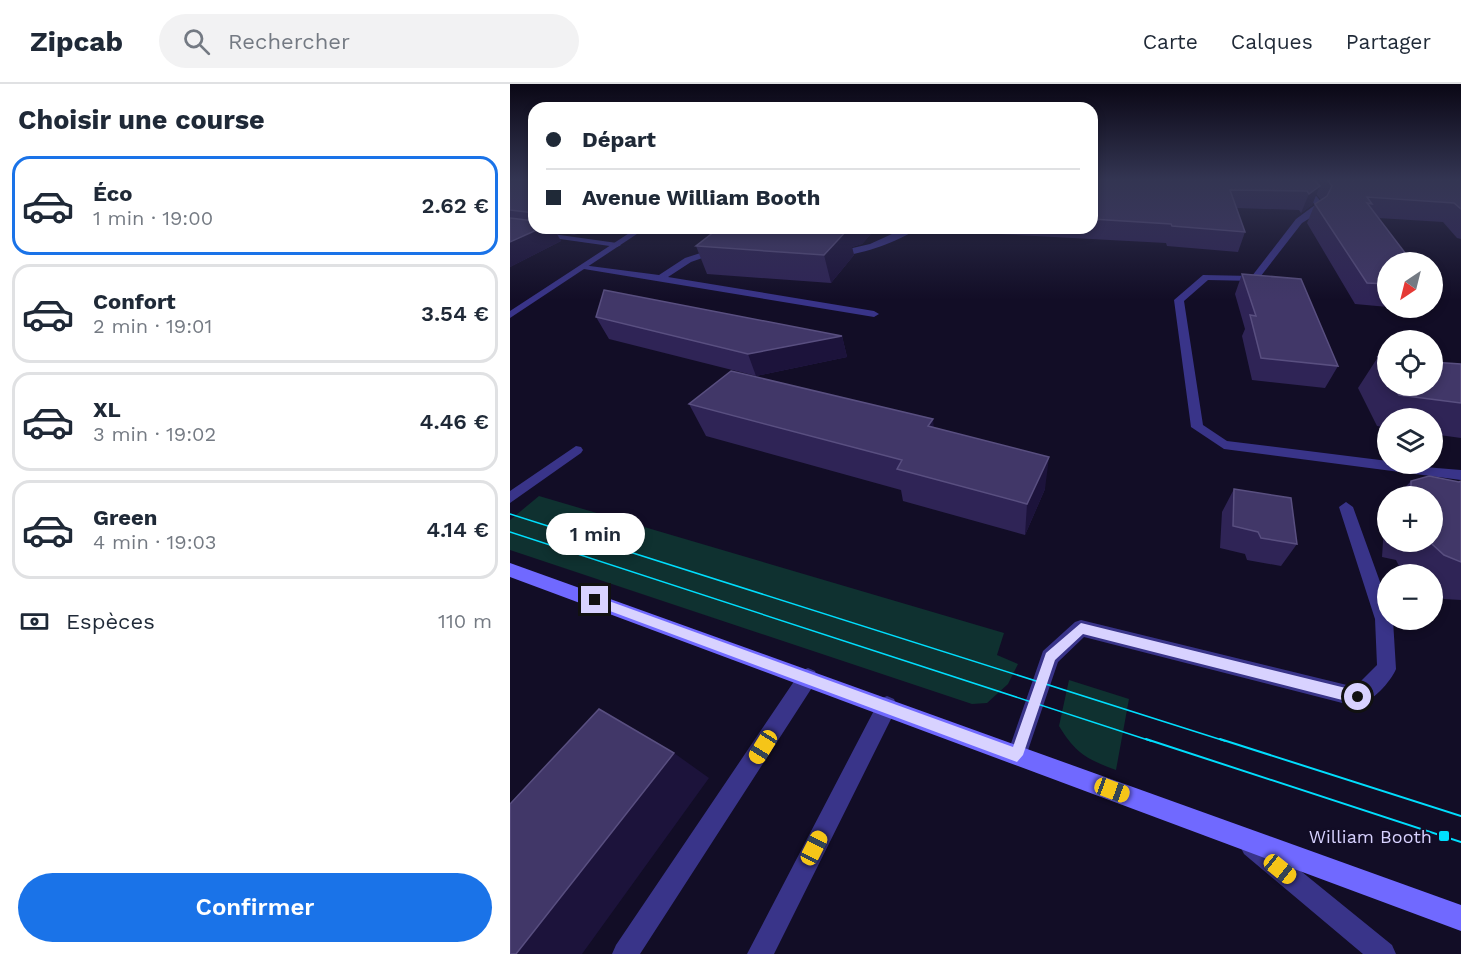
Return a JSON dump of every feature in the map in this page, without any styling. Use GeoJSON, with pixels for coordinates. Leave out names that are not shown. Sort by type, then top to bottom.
{"type":"FeatureCollection","features":[{"type":"Feature","properties":{"kind":"street"},"geometry":{"type":"LineString","coordinates":[[1303,219],[1254,279],[1206,277],[1179,300],[1197,427],[1224,445],[1461,475]]}},
{"type":"Feature","properties":{"kind":"street"},"geometry":{"type":"LineString","coordinates":[[510,230],[528,233]]}},
{"type":"Feature","properties":{"kind":"street"},"geometry":{"type":"LineString","coordinates":[[539,234],[617,245]]}},
{"type":"Feature","properties":{"kind":"street"},"geometry":{"type":"LineString","coordinates":[[510,315],[633,234]]}},
{"type":"Feature","properties":{"kind":"street"},"geometry":{"type":"LineString","coordinates":[[827,252],[861,250],[901,234]]}},
{"type":"Feature","properties":{"kind":"street"},"geometry":{"type":"LineString","coordinates":[[661,278],[680,263],[703,252],[724,248]]}},
{"type":"Feature","properties":{"kind":"street"},"geometry":{"type":"LineString","coordinates":[[582,268],[661,278],[874,314]]}},
{"type":"Feature","properties":{"kind":"street"},"geometry":{"type":"LineString","coordinates":[[510,498],[576,450]]}},
{"type":"Feature","properties":{"kind":"street"},"geometry":{"type":"LineString","coordinates":[[1017,755],[1050,657],[1081,628],[1358,697],[1387,669],[1384,619],[1346,507]]}},
{"type":"Feature","properties":{"kind":"street"},"geometry":{"type":"LineString","coordinates":[[510,570],[808,677],[1461,918]]}},
{"type":"Feature","properties":{"kind":"street"},"geometry":{"type":"LineString","coordinates":[[625,954],[745,777],[808,677]]}},
{"type":"Feature","properties":{"kind":"street"},"geometry":{"type":"LineString","coordinates":[[760,954],[887,706]]}},
{"type":"Feature","properties":{"kind":"street"},"geometry":{"type":"LineString","coordinates":[[1245,840],[1383,954]]}},
{"type":"Feature","properties":{"kind":"green space"},"geometry":{"type":"Polygon","coordinates":[[[539,496],[1004,633],[997,655],[1018,664],[1008,684],[987,703],[972,704],[510,550],[510,520],[539,496]]]}},
{"type":"Feature","properties":{"kind":"green space"},"geometry":{"type":"Polygon","coordinates":[[[1069,680],[1129,699],[1116,770],[1083,754],[1071,743],[1059,726],[1069,680]]]}},
{"type":"Feature","properties":{"kind":"building"},"geometry":{"type":"Polygon","coordinates":[[[510,219],[528,220],[528,234],[510,242],[510,219]]]}},
{"type":"Feature","properties":{"kind":"building"},"geometry":{"type":"Polygon","coordinates":[[[1098,219],[1240,219],[1245,232],[1172,226],[1171,224],[1098,219]]]}},
{"type":"Feature","properties":{"kind":"building"},"geometry":{"type":"Polygon","coordinates":[[[1325,219],[1379,219],[1404,252],[1377,252],[1377,283],[1367,283],[1325,219]]]}},
{"type":"Feature","properties":{"kind":"building"},"geometry":{"type":"Polygon","coordinates":[[[711,234],[843,234],[824,255],[696,246],[711,234]]]}},
{"type":"Feature","properties":{"kind":"building"},"geometry":{"type":"Polygon","coordinates":[[[1242,274],[1301,279],[1338,366],[1261,358],[1250,315],[1256,316],[1242,274]]]}},
{"type":"Feature","properties":{"kind":"building"},"geometry":{"type":"Polygon","coordinates":[[[604,290],[842,336],[748,354],[596,317],[604,290]]]}},
{"type":"Feature","properties":{"kind":"building"},"geometry":{"type":"Polygon","coordinates":[[[1443,363],[1461,364],[1461,403],[1407,396],[1443,396],[1443,363]]]}},
{"type":"Feature","properties":{"kind":"building"},"geometry":{"type":"Polygon","coordinates":[[[731,371],[933,419],[928,426],[1049,457],[1027,504],[897,469],[902,460],[689,404],[731,371]]]}},
{"type":"Feature","properties":{"kind":"building"},"geometry":{"type":"Polygon","coordinates":[[[1429,476],[1461,481],[1461,562],[1441,552],[1443,552],[1443,486],[1411,486],[1411,481],[1429,476]]]}},
{"type":"Feature","properties":{"kind":"building"},"geometry":{"type":"Polygon","coordinates":[[[1234,489],[1291,498],[1297,544],[1261,538],[1258,532],[1233,526],[1234,489]]]}},
{"type":"Feature","properties":{"kind":"building"},"geometry":{"type":"Polygon","coordinates":[[[599,709],[674,753],[516,954],[510,954],[510,804],[599,709]]]}},
{"type":"Feature","properties":{"kind":"tram line"},"geometry":{"type":"LineString","coordinates":[[510,514],[1225,741]]}},
{"type":"Feature","properties":{"kind":"tram line"},"geometry":{"type":"LineString","coordinates":[[510,532],[1151,741]]}},
{"type":"Feature","properties":{"kind":"tram line"},"geometry":{"type":"LineString","coordinates":[[1146,739],[1461,842]]}},
{"type":"Feature","properties":{"kind":"tram line"},"geometry":{"type":"LineString","coordinates":[[1220,739],[1461,816]]}},
{"type":"Feature","properties":{"kind":"place","name":"William Booth"},"geometry":{"type":"Point","coordinates":[1444,836]}},
{"type":"Feature","properties":{"kind":"route"},"geometry":{"type":"LineString","coordinates":[[595,600],[1017,755],[1050,657],[1081,628],[1358,697]]}}]}
